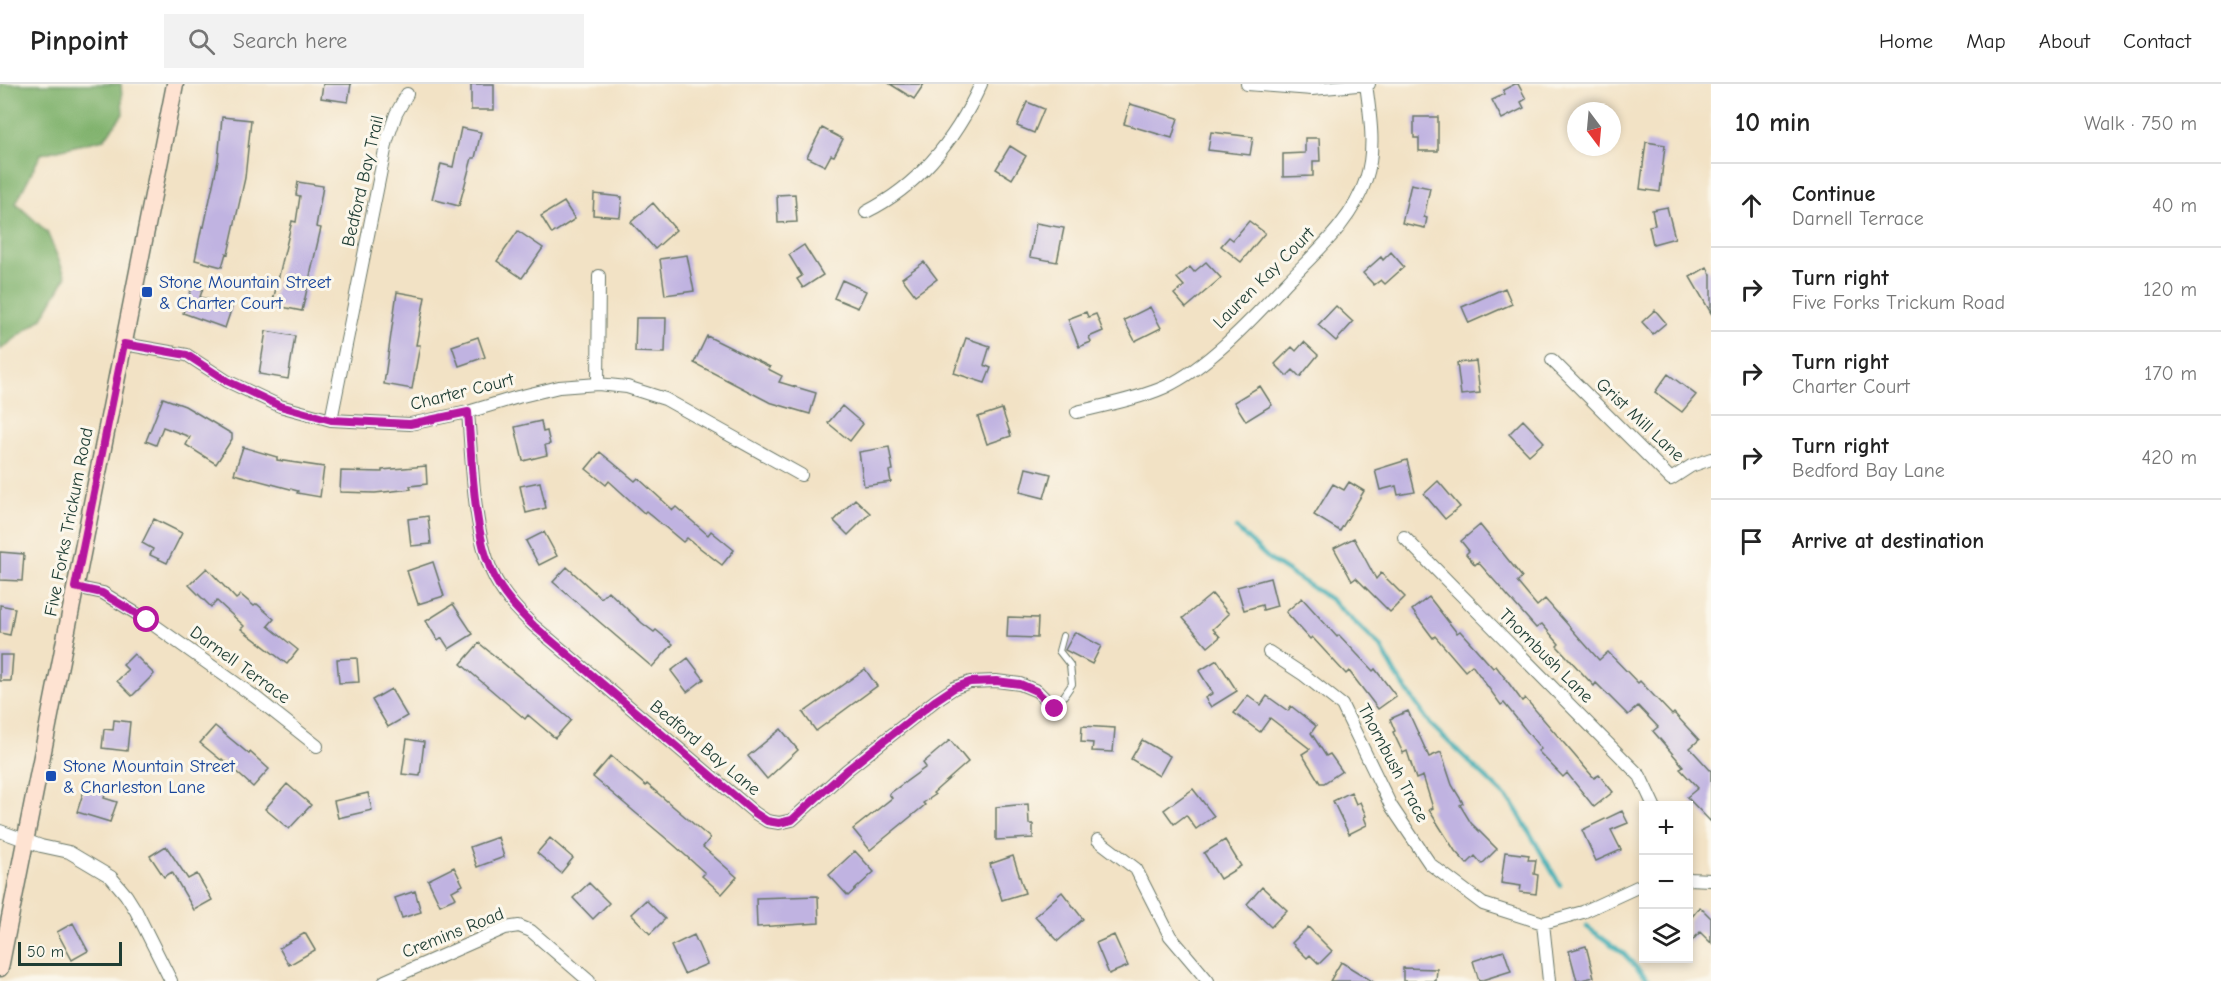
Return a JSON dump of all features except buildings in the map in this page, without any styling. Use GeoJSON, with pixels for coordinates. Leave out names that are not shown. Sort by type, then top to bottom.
{"type":"FeatureCollection","features":[{"type":"Feature","properties":{"kind":"main road","name":"Five Forks Trickum Road"},"geometry":{"type":"LineString","coordinates":[[0,968],[175,84]]}},
{"type":"Feature","properties":{"kind":"street"},"geometry":{"type":"LineString","coordinates":[[866,212],[900,192],[942,151],[970,108],[981,84]]}},
{"type":"Feature","properties":{"kind":"street"},"geometry":{"type":"LineString","coordinates":[[1246,84],[1312,89],[1367,84]]}},
{"type":"Feature","properties":{"kind":"street","name":"Lauren Kay Court"},"geometry":{"type":"LineString","coordinates":[[1077,412],[1165,387],[1204,361],[1264,306],[1331,236],[1358,200],[1371,159],[1371,122],[1367,84]]}},
{"type":"Feature","properties":{"kind":"street","name":"Bedford Bay Trail"},"geometry":{"type":"LineString","coordinates":[[331,420],[387,140],[396,114],[407,94]]}},
{"type":"Feature","properties":{"kind":"street"},"geometry":{"type":"LineString","coordinates":[[598,384],[599,276]]}},
{"type":"Feature","properties":{"kind":"street","name":"Charter Court"},"geometry":{"type":"LineString","coordinates":[[124,344],[187,355],[227,381],[280,406],[331,420],[410,424],[468,412],[559,387],[598,384],[627,387],[665,399],[801,475]]}},
{"type":"Feature","properties":{"kind":"street","name":"Grist Mill Lane"},"geometry":{"type":"LineString","coordinates":[[1552,360],[1671,479],[1691,466],[1711,459]]}},
{"type":"Feature","properties":{"kind":"street","name":"Bedford Bay Lane"},"geometry":{"type":"LineString","coordinates":[[468,412],[482,542],[492,572],[505,596],[534,626],[767,821],[779,823],[792,820],[847,770],[954,688],[970,682],[996,681],[1020,684],[1036,691],[1055,709]]}},
{"type":"Feature","properties":{"kind":"street","name":"Thornbush Lane"},"geometry":{"type":"LineString","coordinates":[[1404,537],[1640,776],[1652,801]]}},
{"type":"Feature","properties":{"kind":"street","name":"Darnell Terrace"},"geometry":{"type":"LineString","coordinates":[[75,587],[102,593],[147,620],[255,697],[317,746]]}},
{"type":"Feature","properties":{"kind":"street","name":"Thornbush Trace"},"geometry":{"type":"LineString","coordinates":[[1269,652],[1304,675],[1342,705],[1391,806],[1430,864],[1484,904],[1543,923]]}},
{"type":"Feature","properties":{"kind":"street"},"geometry":{"type":"LineString","coordinates":[[0,831],[69,852],[111,877],[136,911],[171,981]]}},
{"type":"Feature","properties":{"kind":"street"},"geometry":{"type":"LineString","coordinates":[[1098,840],[1136,869],[1170,936],[1208,981]]}},
{"type":"Feature","properties":{"kind":"street"},"geometry":{"type":"LineString","coordinates":[[1693,879],[1711,880]]}},
{"type":"Feature","properties":{"kind":"street"},"geometry":{"type":"LineString","coordinates":[[1549,981],[1543,923],[1583,912],[1639,886]]}},
{"type":"Feature","properties":{"kind":"street","name":"Cremins Road"},"geometry":{"type":"LineString","coordinates":[[385,981],[505,928],[519,926],[540,939],[589,981]]}},
{"type":"Feature","properties":{"kind":"lane"},"geometry":{"type":"LineString","coordinates":[[1055,709],[1072,684],[1070,665],[1059,651],[1063,636]]}},
{"type":"Feature","properties":{"kind":"green space"},"geometry":{"type":"Polygon","coordinates":[[[0,84],[121,84],[123,114],[104,139],[41,154],[16,203],[47,232],[66,277],[42,318],[0,350],[0,84]]]}},
{"type":"Feature","properties":{"kind":"waterway"},"geometry":{"type":"LineString","coordinates":[[1236,528],[1270,560],[1330,599],[1381,647],[1395,673],[1430,724],[1513,804],[1560,885]]}},
{"type":"Feature","properties":{"kind":"waterway"},"geometry":{"type":"LineString","coordinates":[[1587,927],[1623,953],[1649,981]]}},
{"type":"Feature","properties":{"kind":"place","name":"Stone Mountain Street & Charter Court"},"geometry":{"type":"Point","coordinates":[147,292]}},
{"type":"Feature","properties":{"kind":"place","name":"Stone Mountain Street & Charleston Lane"},"geometry":{"type":"Point","coordinates":[51,776]}},
{"type":"Feature","properties":{"kind":"route"},"geometry":{"type":"LineString","coordinates":[[147,620],[102,593],[75,587],[124,344],[187,355],[227,381],[280,406],[331,420],[410,424],[468,412],[482,542],[492,572],[505,596],[534,626],[767,821],[779,823],[792,820],[847,770],[954,688],[970,682],[996,681],[1020,684],[1036,691],[1055,709]]}}]}
